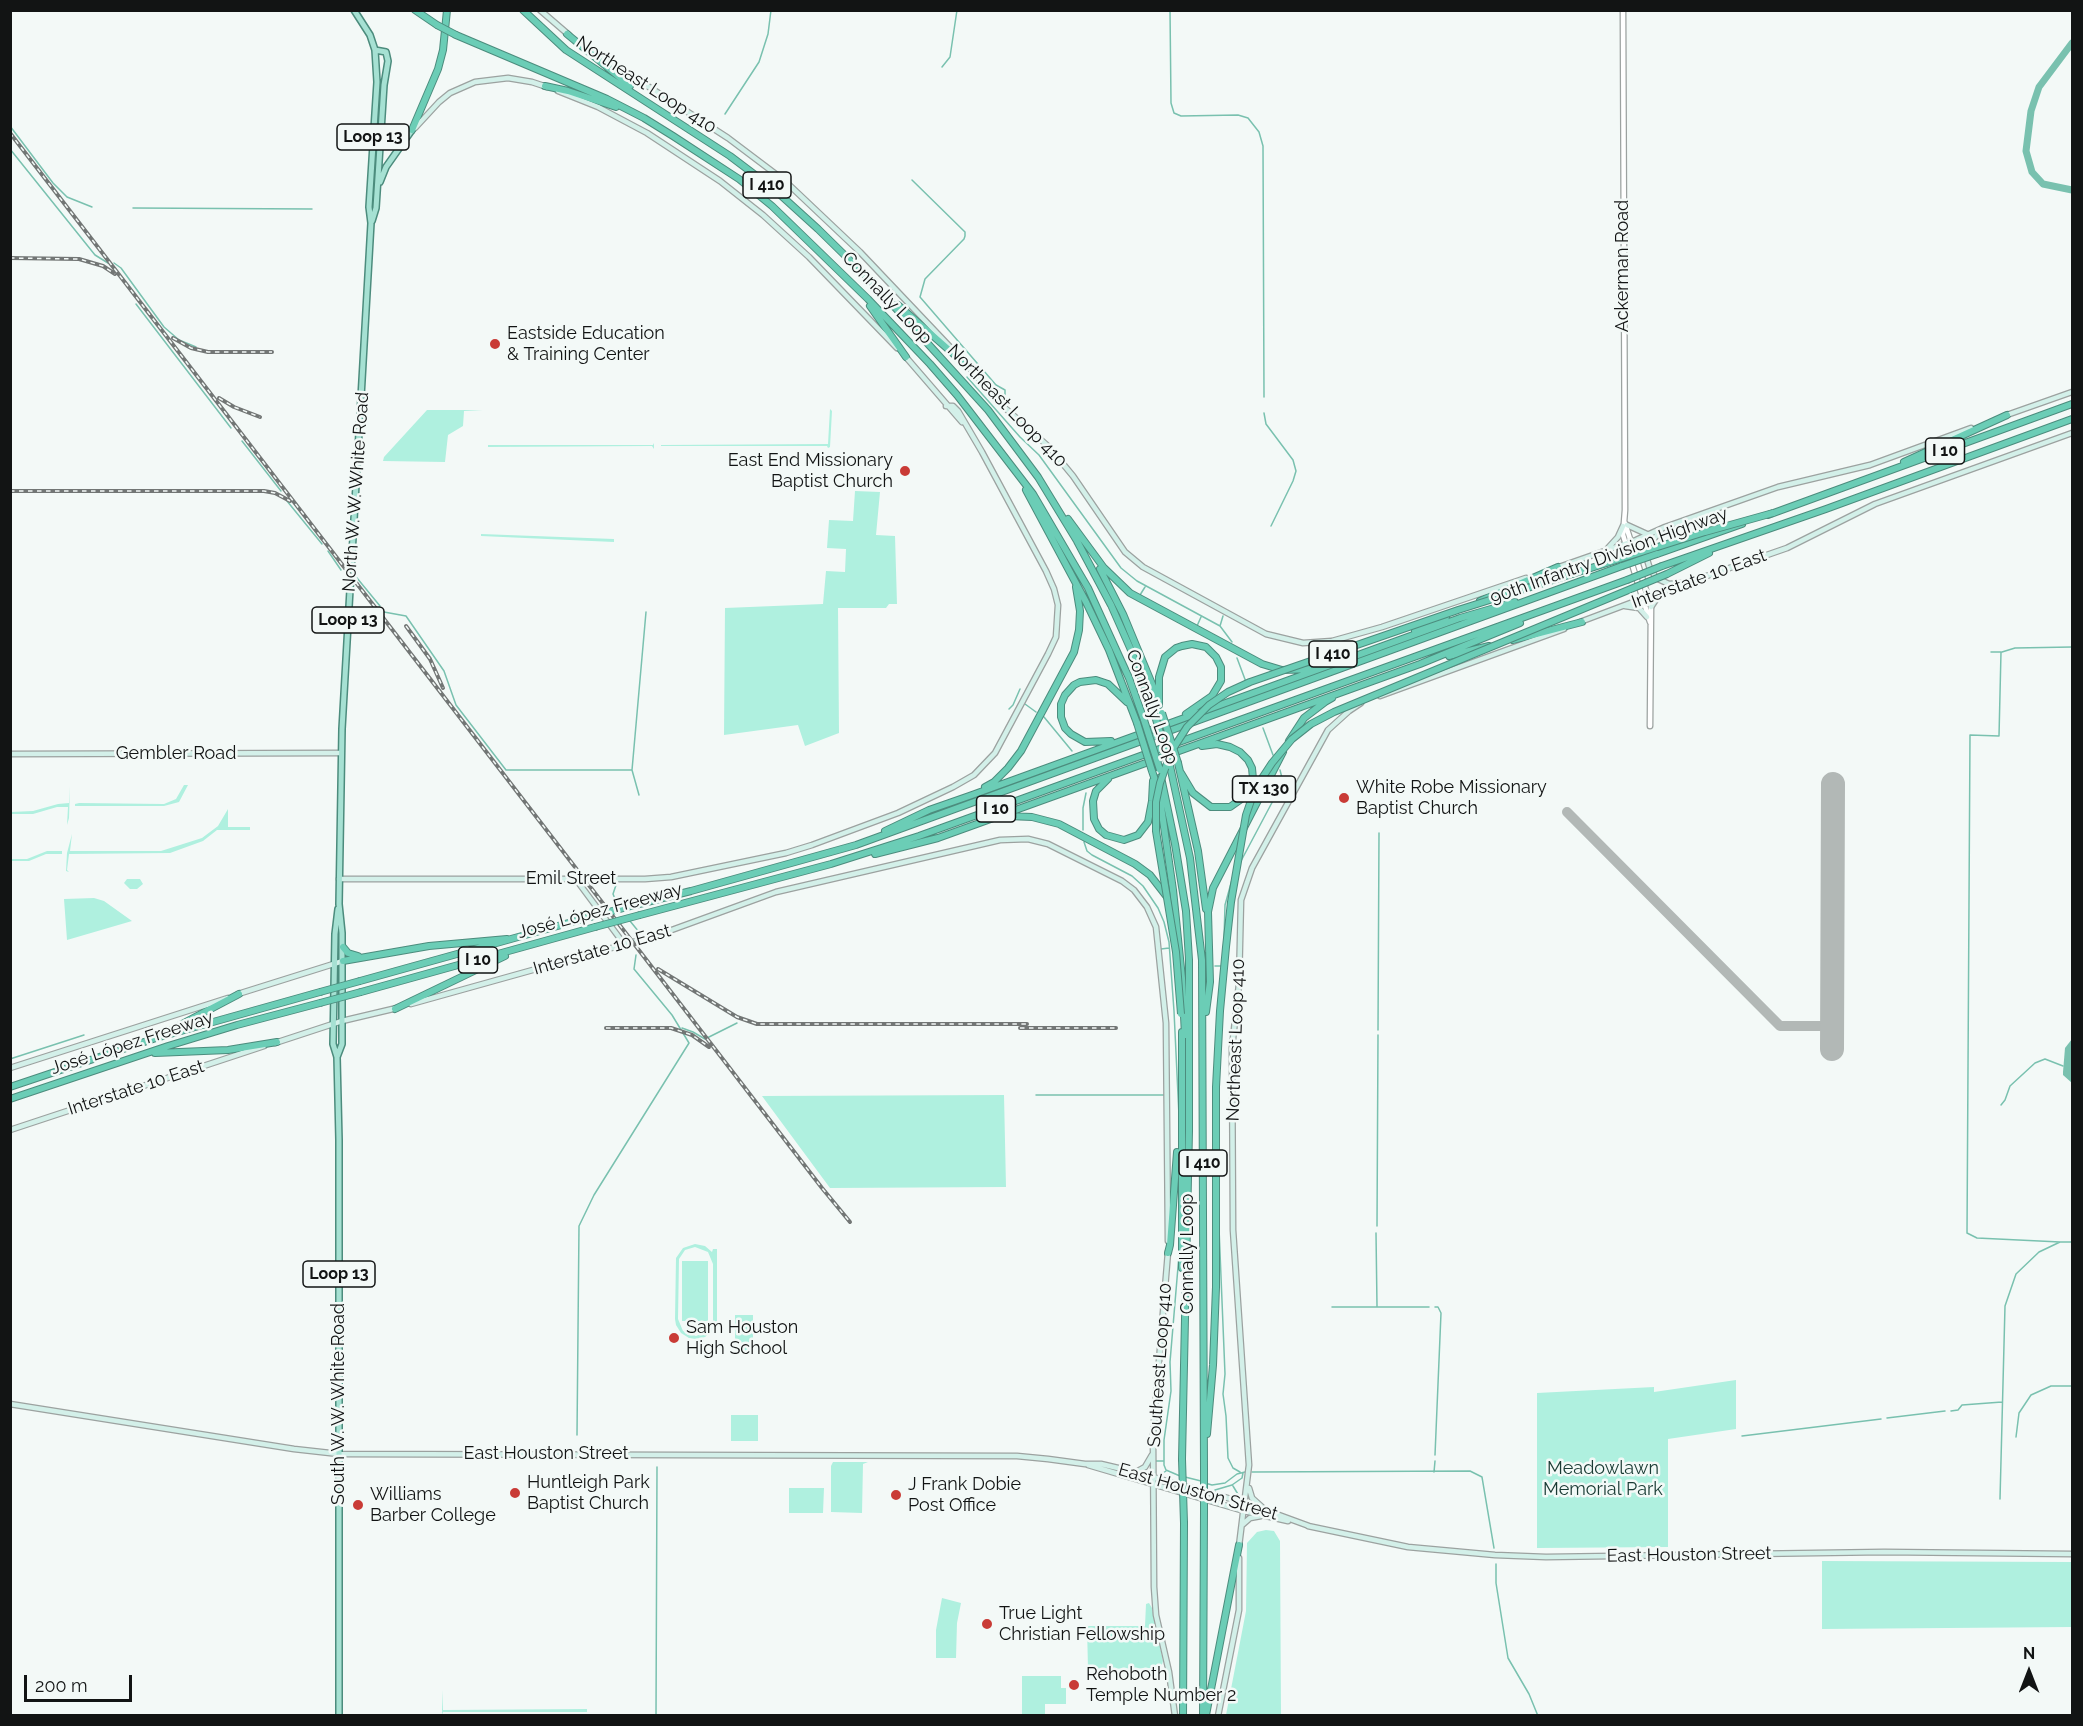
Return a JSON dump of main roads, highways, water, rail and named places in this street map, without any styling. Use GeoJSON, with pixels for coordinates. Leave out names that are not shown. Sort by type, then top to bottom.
{"type":"FeatureCollection","features":[{"type":"Feature","properties":{"kind":"highway"},"geometry":{"type":"LineString","coordinates":[[409,10],[429,21]]}},
{"type":"Feature","properties":{"kind":"highway","name":"Connally Loop"},"geometry":{"type":"LineString","coordinates":[[415,10],[429,21],[456,35],[572,82],[644,118],[739,179],[772,206],[860,291],[930,364],[1012,466],[1050,520],[1088,588],[1129,678],[1144,720],[1175,844],[1186,911],[1189,960],[1189,1131],[1182,1459],[1183,1716]]}},
{"type":"Feature","properties":{"kind":"highway","name":"Loop 13"},"geometry":{"type":"LineString","coordinates":[[412,130],[438,69],[443,50],[447,10]]}},
{"type":"Feature","properties":{"kind":"highway","name":"Connally Loop"},"geometry":{"type":"LineString","coordinates":[[523,10],[566,50],[730,156],[775,190],[871,281],[988,410],[1038,477],[1077,541],[1111,605],[1131,650],[1155,716],[1183,819],[1197,908],[1202,960],[1205,1716]]}},
{"type":"Feature","properties":{"kind":"highway"},"geometry":{"type":"LineString","coordinates":[[567,34],[651,104]]}},
{"type":"Feature","properties":{"kind":"highway"},"geometry":{"type":"LineString","coordinates":[[545,86],[568,91],[644,118]]}},
{"type":"Feature","properties":{"kind":"highway"},"geometry":{"type":"LineString","coordinates":[[871,281],[965,364]]}},
{"type":"Feature","properties":{"kind":"highway"},"geometry":{"type":"LineString","coordinates":[[860,291],[906,357]]}},
{"type":"Feature","properties":{"kind":"highway","name":"90th Infantry Division Highway"},"geometry":{"type":"LineString","coordinates":[[1156,737],[1622,566],[2073,405]]}},
{"type":"Feature","properties":{"kind":"highway"},"geometry":{"type":"LineString","coordinates":[[1818,497],[2007,415]]}},
{"type":"Feature","properties":{"kind":"highway","name":"90th Infantry Division Highway"},"geometry":{"type":"LineString","coordinates":[[1160,750],[2073,418]]}},
{"type":"Feature","properties":{"kind":"highway"},"geometry":{"type":"LineString","coordinates":[[1012,466],[1074,577],[1109,650],[1156,771],[1167,842],[1180,960],[1185,1015],[1186,1115],[1189,1131]]}},
{"type":"Feature","properties":{"kind":"highway"},"geometry":{"type":"LineString","coordinates":[[1038,477],[1114,579],[1130,593],[1262,664],[1282,670],[1314,669],[1326,666]]}},
{"type":"Feature","properties":{"kind":"highway","name":"Connally Loop"},"geometry":{"type":"LineString","coordinates":[[1181,1110],[1181,1014],[1176,952],[1156,831],[1156,802],[1171,753],[1187,727],[1209,705],[1228,692],[1250,682],[1458,610],[1705,532],[1773,513]]}},
{"type":"Feature","properties":{"kind":"highway"},"geometry":{"type":"LineString","coordinates":[[1204,1443],[1207,1436],[1213,1365],[1216,1287],[1216,1098],[1220,1011],[1231,902],[1246,815],[1255,789],[1266,771],[1292,739],[1311,724],[1334,712],[1667,574],[1725,544]]}},
{"type":"Feature","properties":{"kind":"highway"},"geometry":{"type":"LineString","coordinates":[[1089,547],[1123,614],[1160,705],[1181,773],[1198,852],[1209,931]]}},
{"type":"Feature","properties":{"kind":"highway"},"geometry":{"type":"LineString","coordinates":[[1398,640],[1419,628],[1558,567]]}},
{"type":"Feature","properties":{"kind":"highway"},"geometry":{"type":"LineString","coordinates":[[972,795],[994,782],[1021,751],[1074,652],[1080,611],[1074,577]]}},
{"type":"Feature","properties":{"kind":"highway"},"geometry":{"type":"LineString","coordinates":[[856,845],[920,814],[1326,666],[1460,618],[1581,581]]}},
{"type":"Feature","properties":{"kind":"highway","name":"TX 130"},"geometry":{"type":"LineString","coordinates":[[1203,1030],[1210,982],[1208,912],[1218,875],[1292,736],[1304,718],[1324,702],[1367,683],[1419,664],[1580,597]]}},
{"type":"Feature","properties":{"kind":"highway"},"geometry":{"type":"LineString","coordinates":[[1419,664],[1582,622]]}},
{"type":"Feature","properties":{"kind":"highway"},"geometry":{"type":"LineString","coordinates":[[1160,705],[1158,687],[1161,666],[1171,651],[1192,645],[1206,647],[1211,651],[1221,667],[1221,681],[1218,688],[1200,706],[1176,721]]}},
{"type":"Feature","properties":{"kind":"highway"},"geometry":{"type":"LineString","coordinates":[[1132,737],[1109,742],[1085,742],[1077,739],[1065,728],[1060,711],[1065,695],[1074,685],[1096,680],[1108,684],[1117,691],[1134,714]]}},
{"type":"Feature","properties":{"kind":"highway"},"geometry":{"type":"LineString","coordinates":[[831,864],[929,841],[1367,683]]}},
{"type":"Feature","properties":{"kind":"highway","name":"José López Freeway"},"geometry":{"type":"LineString","coordinates":[[10,1087],[156,1038],[856,845],[1156,737]]}},
{"type":"Feature","properties":{"kind":"highway"},"geometry":{"type":"LineString","coordinates":[[1181,750],[1208,744],[1230,747],[1240,752],[1248,760],[1252,768],[1253,779],[1251,790],[1244,800],[1230,807],[1217,808],[1206,804],[1192,793],[1181,773]]}},
{"type":"Feature","properties":{"kind":"highway","name":"José López Freeway"},"geometry":{"type":"LineString","coordinates":[[10,1099],[137,1055],[237,1025],[831,864],[920,836],[1160,750]]}},
{"type":"Feature","properties":{"kind":"highway"},"geometry":{"type":"LineString","coordinates":[[1112,776],[1096,791],[1092,809],[1100,829],[1106,835],[1124,840],[1138,835],[1148,822],[1156,771]]}},
{"type":"Feature","properties":{"kind":"highway"},"geometry":{"type":"LineString","coordinates":[[995,818],[1023,816],[1053,821],[1135,864],[1150,875],[1166,894],[1175,918]]}},
{"type":"Feature","properties":{"kind":"highway"},"geometry":{"type":"LineString","coordinates":[[343,961],[429,946],[522,937]]}},
{"type":"Feature","properties":{"kind":"highway"},"geometry":{"type":"LineString","coordinates":[[343,947],[348,953],[362,956]]}},
{"type":"Feature","properties":{"kind":"highway"},"geometry":{"type":"LineString","coordinates":[[394,1009],[429,990],[523,948]]}},
{"type":"Feature","properties":{"kind":"highway"},"geometry":{"type":"LineString","coordinates":[[156,1038],[239,994]]}},
{"type":"Feature","properties":{"kind":"highway"},"geometry":{"type":"LineString","coordinates":[[137,1055],[242,1049],[277,1042]]}},
{"type":"Feature","properties":{"kind":"highway"},"geometry":{"type":"LineString","coordinates":[[1168,1253],[1181,1110]]}},
{"type":"Feature","properties":{"kind":"highway"},"geometry":{"type":"LineString","coordinates":[[1181,1110],[1182,1302],[1185,1328]]}},
{"type":"Feature","properties":{"kind":"highway"},"geometry":{"type":"LineString","coordinates":[[1205,1716],[1239,1545]]}},
{"type":"Feature","properties":{"kind":"main road","name":"North W. W. White Road"},"geometry":{"type":"LineString","coordinates":[[342,1021],[343,947],[339,904],[341,753],[377,82],[375,50],[370,35],[354,10]]}},
{"type":"Feature","properties":{"kind":"main road","name":"Northeast Loop 410"},"geometry":{"type":"LineString","coordinates":[[540,10],[567,34],[728,138],[785,181],[860,252],[1005,408],[1049,447],[1073,476],[1125,552],[1143,567],[1266,634],[1303,644],[1318,643],[1382,627],[1558,567]]}},
{"type":"Feature","properties":{"kind":"main road","name":"North W. W. White Road"},"geometry":{"type":"LineString","coordinates":[[371,223],[376,208],[388,57],[384,51],[375,50]]}},
{"type":"Feature","properties":{"kind":"main road"},"geometry":{"type":"LineString","coordinates":[[412,130],[450,93],[475,82],[508,78],[545,86],[598,107],[632,124],[720,181],[763,215],[809,257],[906,357]]}},
{"type":"Feature","properties":{"kind":"main road","name":"North W. W. White Road"},"geometry":{"type":"LineString","coordinates":[[377,190],[386,167],[412,130]]}},
{"type":"Feature","properties":{"kind":"main road","name":"Emil Street"},"geometry":{"type":"LineString","coordinates":[[339,879],[662,878],[786,852],[888,817],[974,775],[995,753],[1056,637],[1059,619],[1058,601],[1046,571],[956,408],[946,406],[906,357]]}},
{"type":"Feature","properties":{"kind":"main road"},"geometry":{"type":"LineString","coordinates":[[1558,567],[1649,536],[1665,527],[1778,487],[1870,465],[2073,392]]}},
{"type":"Feature","properties":{"kind":"main road","name":"Interstate 10 East"},"geometry":{"type":"LineString","coordinates":[[1328,730],[1349,711],[1365,701],[1642,598],[1787,548],[1875,504],[2073,432]]}},
{"type":"Feature","properties":{"kind":"main road"},"geometry":{"type":"LineString","coordinates":[[1606,550],[1618,537],[1625,524],[1649,536]]}},
{"type":"Feature","properties":{"kind":"main road"},"geometry":{"type":"LineString","coordinates":[[1665,527],[1649,544],[1646,556],[1649,566],[1656,578],[1669,584],[1686,583]]}},
{"type":"Feature","properties":{"kind":"main road"},"geometry":{"type":"LineString","coordinates":[[1651,607],[1657,598],[1671,588]]}},
{"type":"Feature","properties":{"kind":"main road"},"geometry":{"type":"LineString","coordinates":[[1623,606],[1639,608],[1649,619]]}},
{"type":"Feature","properties":{"kind":"main road","name":"Northeast Loop 410"},"geometry":{"type":"LineString","coordinates":[[1248,1483],[1248,1444],[1233,1230],[1232,1048],[1239,984],[1239,910],[1242,892],[1252,868],[1328,730]]}},
{"type":"Feature","properties":{"kind":"main road","name":"Gembler Road"},"geometry":{"type":"LineString","coordinates":[[10,754],[341,753]]}},
{"type":"Feature","properties":{"kind":"main road","name":"Interstate 10 East"},"geometry":{"type":"LineString","coordinates":[[10,1130],[342,1021],[394,1009],[666,933],[777,892],[1011,838],[1028,839],[1059,848],[1122,881],[1134,890],[1147,907],[1156,927],[1158,941]]}},
{"type":"Feature","properties":{"kind":"main road"},"geometry":{"type":"LineString","coordinates":[[574,878],[624,944]]}},
{"type":"Feature","properties":{"kind":"main road"},"geometry":{"type":"LineString","coordinates":[[583,890],[584,882],[589,878]]}},
{"type":"Feature","properties":{"kind":"main road","name":"North W. W. White Road"},"geometry":{"type":"LineString","coordinates":[[334,962],[335,926],[339,904]]}},
{"type":"Feature","properties":{"kind":"main road","name":"Southeast Loop 410"},"geometry":{"type":"LineString","coordinates":[[1158,941],[1166,1023],[1168,1253],[1153,1453],[1155,1604],[1169,1672],[1175,1716]]}},
{"type":"Feature","properties":{"kind":"main road"},"geometry":{"type":"LineString","coordinates":[[10,1068],[334,962],[343,961]]}},
{"type":"Feature","properties":{"kind":"main road","name":"South W. W. White Road"},"geometry":{"type":"LineString","coordinates":[[334,962],[333,1044],[337,1057],[339,1138],[339,1716]]}},
{"type":"Feature","properties":{"kind":"main road","name":"South W. W. White Road"},"geometry":{"type":"LineString","coordinates":[[337,1057],[342,1044],[342,1021]]}},
{"type":"Feature","properties":{"kind":"main road","name":"East Houston Street"},"geometry":{"type":"LineString","coordinates":[[10,1404],[294,1449],[339,1454],[1017,1456],[1101,1464],[1245,1503],[1265,1513],[1309,1526],[1408,1546],[1505,1556],[1872,1552],[2073,1554]]}},
{"type":"Feature","properties":{"kind":"main road"},"geometry":{"type":"LineString","coordinates":[[1135,1472],[1150,1462],[1153,1453]]}},
{"type":"Feature","properties":{"kind":"main road","name":"East Houston Street"},"geometry":{"type":"LineString","coordinates":[[1085,1464],[1098,1470],[1244,1511],[1265,1513]]}},
{"type":"Feature","properties":{"kind":"main road"},"geometry":{"type":"LineString","coordinates":[[1218,1716],[1239,1610],[1239,1545],[1248,1483]]}},
{"type":"Feature","properties":{"kind":"main road"},"geometry":{"type":"LineString","coordinates":[[1242,1525],[1250,1518],[1265,1513],[1252,1498],[1248,1483]]}},
{"type":"Feature","properties":{"kind":"waterway"},"geometry":{"type":"LineString","coordinates":[[725,114],[759,62],[768,34],[771,10]]}},
{"type":"Feature","properties":{"kind":"waterway"},"geometry":{"type":"LineString","coordinates":[[942,67],[950,57],[957,10]]}},
{"type":"Feature","properties":{"kind":"waterway"},"geometry":{"type":"LineString","coordinates":[[1170,10],[1171,103],[1174,113],[1181,116],[1238,115],[1248,118],[1259,132],[1263,146],[1264,397]]}},
{"type":"Feature","properties":{"kind":"waterway"},"geometry":{"type":"LineString","coordinates":[[2072,43],[2039,87],[2031,111],[2026,151],[2032,172],[2043,184],[2072,190]]}},
{"type":"Feature","properties":{"kind":"waterway"},"geometry":{"type":"LineString","coordinates":[[10,126],[53,183],[67,197],[92,207]]}},
{"type":"Feature","properties":{"kind":"waterway"},"geometry":{"type":"LineString","coordinates":[[10,149],[95,255],[108,263]]}},
{"type":"Feature","properties":{"kind":"waterway"},"geometry":{"type":"LineString","coordinates":[[912,180],[965,232],[964,239],[925,279],[920,297],[996,385],[1005,390],[1005,395]]}},
{"type":"Feature","properties":{"kind":"waterway"},"geometry":{"type":"LineString","coordinates":[[133,208],[312,209]]}},
{"type":"Feature","properties":{"kind":"waterway"},"geometry":{"type":"LineString","coordinates":[[114,263],[121,268],[164,327],[179,340],[196,347]]}},
{"type":"Feature","properties":{"kind":"waterway"},"geometry":{"type":"LineString","coordinates":[[136,304],[231,428]]}},
{"type":"Feature","properties":{"kind":"waterway"},"geometry":{"type":"LineString","coordinates":[[967,377],[1039,455],[1121,568],[1137,581],[1220,626],[1232,642]]}},
{"type":"Feature","properties":{"kind":"waterway"},"geometry":{"type":"LineString","coordinates":[[1264,413],[1266,424],[1293,460],[1296,471],[1271,526]]}},
{"type":"Feature","properties":{"kind":"waterway"},"geometry":{"type":"LineString","coordinates":[[242,441],[281,491]]}},
{"type":"Feature","properties":{"kind":"waterway"},"geometry":{"type":"LineString","coordinates":[[287,501],[322,544]]}},
{"type":"Feature","properties":{"kind":"waterway"},"geometry":{"type":"LineString","coordinates":[[328,551],[341,570]]}},
{"type":"Feature","properties":{"kind":"waterway"},"geometry":{"type":"LineString","coordinates":[[357,578],[380,606]]}},
{"type":"Feature","properties":{"kind":"waterway"},"geometry":{"type":"LineString","coordinates":[[1140,595],[1145,587]]}},
{"type":"Feature","properties":{"kind":"waterway"},"geometry":{"type":"LineString","coordinates":[[384,612],[406,616],[444,671],[456,705],[506,770],[632,770]]}},
{"type":"Feature","properties":{"kind":"waterway"},"geometry":{"type":"LineString","coordinates":[[639,795],[632,770],[646,612]]}},
{"type":"Feature","properties":{"kind":"waterway"},"geometry":{"type":"LineString","coordinates":[[1220,626],[1223,616]]}},
{"type":"Feature","properties":{"kind":"waterway"},"geometry":{"type":"LineString","coordinates":[[1197,626],[1201,617]]}},
{"type":"Feature","properties":{"kind":"waterway"},"geometry":{"type":"LineString","coordinates":[[2002,652],[2015,648],[2072,647]]}},
{"type":"Feature","properties":{"kind":"waterway"},"geometry":{"type":"LineString","coordinates":[[1991,652],[2001,652],[1999,736],[1970,735],[1967,1233],[1977,1238],[2060,1242]]}},
{"type":"Feature","properties":{"kind":"waterway"},"geometry":{"type":"LineString","coordinates":[[1237,658],[1246,682]]}},
{"type":"Feature","properties":{"kind":"waterway"},"geometry":{"type":"LineString","coordinates":[[1009,709],[1020,689]]}},
{"type":"Feature","properties":{"kind":"waterway"},"geometry":{"type":"LineString","coordinates":[[1025,704],[1036,712]]}},
{"type":"Feature","properties":{"kind":"waterway"},"geometry":{"type":"LineString","coordinates":[[1044,717],[1072,751]]}},
{"type":"Feature","properties":{"kind":"waterway"},"geometry":{"type":"LineString","coordinates":[[1263,728],[1273,755]]}},
{"type":"Feature","properties":{"kind":"waterway"},"geometry":{"type":"LineString","coordinates":[[1241,861],[1276,795],[1282,778],[1280,770]]}},
{"type":"Feature","properties":{"kind":"waterway"},"geometry":{"type":"LineString","coordinates":[[1083,830],[1086,793]]}},
{"type":"Feature","properties":{"kind":"waterway"},"geometry":{"type":"LineString","coordinates":[[1378,1030],[1379,833]]}},
{"type":"Feature","properties":{"kind":"waterway"},"geometry":{"type":"LineString","coordinates":[[1084,842],[1087,851],[1092,855],[1132,876],[1143,886],[1158,908],[1164,922],[1169,942],[1179,1116]]}},
{"type":"Feature","properties":{"kind":"waterway"},"geometry":{"type":"LineString","coordinates":[[1224,939],[1225,905],[1233,876]]}},
{"type":"Feature","properties":{"kind":"waterway"},"geometry":{"type":"LineString","coordinates":[[616,885],[613,894],[618,906]]}},
{"type":"Feature","properties":{"kind":"waterway"},"geometry":{"type":"LineString","coordinates":[[630,921],[639,932],[639,936]]}},
{"type":"Feature","properties":{"kind":"waterway"},"geometry":{"type":"LineString","coordinates":[[1161,949],[1169,948]]}},
{"type":"Feature","properties":{"kind":"waterway"},"geometry":{"type":"LineString","coordinates":[[577,1435],[579,1226],[594,1195],[689,1043],[672,1015],[634,969],[636,955]]}},
{"type":"Feature","properties":{"kind":"waterway"},"geometry":{"type":"LineString","coordinates":[[1215,966],[1223,966]]}},
{"type":"Feature","properties":{"kind":"waterway"},"geometry":{"type":"LineString","coordinates":[[682,1028],[705,1039],[737,1023]]}},
{"type":"Feature","properties":{"kind":"waterway"},"geometry":{"type":"LineString","coordinates":[[10,1059],[84,1035]]}},
{"type":"Feature","properties":{"kind":"waterway"},"geometry":{"type":"LineString","coordinates":[[1377,1226],[1378,1035]]}},
{"type":"Feature","properties":{"kind":"waterway"},"geometry":{"type":"LineString","coordinates":[[2001,1105],[2010,1086],[2035,1063],[2045,1059],[2063,1066]]}},
{"type":"Feature","properties":{"kind":"waterway"},"geometry":{"type":"LineString","coordinates":[[1036,1095],[1164,1095]]}},
{"type":"Feature","properties":{"kind":"waterway"},"geometry":{"type":"LineString","coordinates":[[1219,1228],[1225,1374],[1223,1394],[1228,1458],[1233,1468],[1240,1472]]}},
{"type":"Feature","properties":{"kind":"waterway"},"geometry":{"type":"LineString","coordinates":[[1376,1233],[1377,1306]]}},
{"type":"Feature","properties":{"kind":"waterway"},"geometry":{"type":"LineString","coordinates":[[2000,1499],[2005,1306],[2016,1274],[2039,1252],[2060,1242],[2072,1242]]}},
{"type":"Feature","properties":{"kind":"waterway"},"geometry":{"type":"LineString","coordinates":[[1179,1255],[1164,1465],[1166,1470],[1180,1476]]}},
{"type":"Feature","properties":{"kind":"waterway"},"geometry":{"type":"LineString","coordinates":[[1332,1307],[1429,1307]]}},
{"type":"Feature","properties":{"kind":"waterway"},"geometry":{"type":"LineString","coordinates":[[1435,1307],[1438,1307],[1441,1313],[1435,1455]]}},
{"type":"Feature","properties":{"kind":"waterway"},"geometry":{"type":"LineString","coordinates":[[2016,1437],[2019,1413],[2031,1395],[2051,1386],[2072,1386]]}},
{"type":"Feature","properties":{"kind":"waterway"},"geometry":{"type":"LineString","coordinates":[[1951,1411],[1958,1410],[1962,1405],[2002,1402]]}},
{"type":"Feature","properties":{"kind":"waterway"},"geometry":{"type":"LineString","coordinates":[[1887,1418],[1945,1411]]}},
{"type":"Feature","properties":{"kind":"waterway"},"geometry":{"type":"LineString","coordinates":[[1742,1436],[1881,1419]]}},
{"type":"Feature","properties":{"kind":"waterway"},"geometry":{"type":"LineString","coordinates":[[1156,1461],[1164,1461]]}},
{"type":"Feature","properties":{"kind":"waterway"},"geometry":{"type":"LineString","coordinates":[[1434,1472],[1435,1461]]}},
{"type":"Feature","properties":{"kind":"waterway"},"geometry":{"type":"LineString","coordinates":[[656,1716],[657,1467]]}},
{"type":"Feature","properties":{"kind":"waterway"},"geometry":{"type":"LineString","coordinates":[[1160,1475],[1166,1471]]}},
{"type":"Feature","properties":{"kind":"waterway"},"geometry":{"type":"LineString","coordinates":[[1252,1472],[1470,1471],[1482,1477],[1494,1548]]}},
{"type":"Feature","properties":{"kind":"waterway"},"geometry":{"type":"LineString","coordinates":[[1205,1483],[1212,1485],[1225,1483],[1237,1474],[1245,1472]]}},
{"type":"Feature","properties":{"kind":"waterway"},"geometry":{"type":"LineString","coordinates":[[1215,1490],[1232,1485],[1242,1478],[1243,1473]]}},
{"type":"Feature","properties":{"kind":"waterway"},"geometry":{"type":"LineString","coordinates":[[1185,1477],[1201,1481]]}},
{"type":"Feature","properties":{"kind":"waterway"},"geometry":{"type":"LineString","coordinates":[[1233,1486],[1239,1496]]}},
{"type":"Feature","properties":{"kind":"waterway"},"geometry":{"type":"LineString","coordinates":[[1496,1564],[1496,1583],[1508,1658],[1529,1694],[1538,1716]]}},
{"type":"Feature","properties":{"kind":"railway"},"geometry":{"type":"LineString","coordinates":[[10,133],[850,1222]]}},
{"type":"Feature","properties":{"kind":"railway"},"geometry":{"type":"LineString","coordinates":[[10,258],[79,259],[103,266],[115,274]]}},
{"type":"Feature","properties":{"kind":"railway"},"geometry":{"type":"LineString","coordinates":[[173,338],[191,348],[208,352],[272,352]]}},
{"type":"Feature","properties":{"kind":"railway"},"geometry":{"type":"LineString","coordinates":[[219,398],[234,407],[260,417]]}},
{"type":"Feature","properties":{"kind":"railway"},"geometry":{"type":"LineString","coordinates":[[10,491],[264,491],[275,493],[290,501]]}},
{"type":"Feature","properties":{"kind":"railway"},"geometry":{"type":"LineString","coordinates":[[406,626],[430,659],[443,688]]}},
{"type":"Feature","properties":{"kind":"railway"},"geometry":{"type":"LineString","coordinates":[[658,969],[737,1017],[757,1024],[1027,1024]]}},
{"type":"Feature","properties":{"kind":"railway"},"geometry":{"type":"LineString","coordinates":[[606,1028],[671,1028],[692,1035],[709,1047]]}},
{"type":"Feature","properties":{"kind":"railway"},"geometry":{"type":"LineString","coordinates":[[1020,1028],[1116,1028]]}},
{"type":"Feature","properties":{"kind":"place","name":"Eastside Education & Training Center"},"geometry":{"type":"Point","coordinates":[495,344]}},
{"type":"Feature","properties":{"kind":"place","name":"East End Missionary Baptist Church"},"geometry":{"type":"Point","coordinates":[905,471]}},
{"type":"Feature","properties":{"kind":"place","name":"White Robe Missionary Baptist Church"},"geometry":{"type":"Point","coordinates":[1344,798]}},
{"type":"Feature","properties":{"kind":"place","name":"Sam Houston High School"},"geometry":{"type":"Point","coordinates":[674,1338]}},
{"type":"Feature","properties":{"kind":"place","name":"Huntleigh Park Baptist Church"},"geometry":{"type":"Point","coordinates":[515,1493]}},
{"type":"Feature","properties":{"kind":"place","name":"J Frank Dobie Post Office"},"geometry":{"type":"Point","coordinates":[896,1495]}},
{"type":"Feature","properties":{"kind":"place","name":"Williams Barber College"},"geometry":{"type":"Point","coordinates":[358,1505]}},
{"type":"Feature","properties":{"kind":"place","name":"True Light Christian Fellowship"},"geometry":{"type":"Point","coordinates":[987,1624]}},
{"type":"Feature","properties":{"kind":"place","name":"Rehoboth Temple Number 2"},"geometry":{"type":"Point","coordinates":[1074,1685]}},
{"type":"Feature","properties":{"kind":"park label","name":"Meadowlawn Memorial Park"},"geometry":{"type":"Point","coordinates":[1603,1479]}}]}
